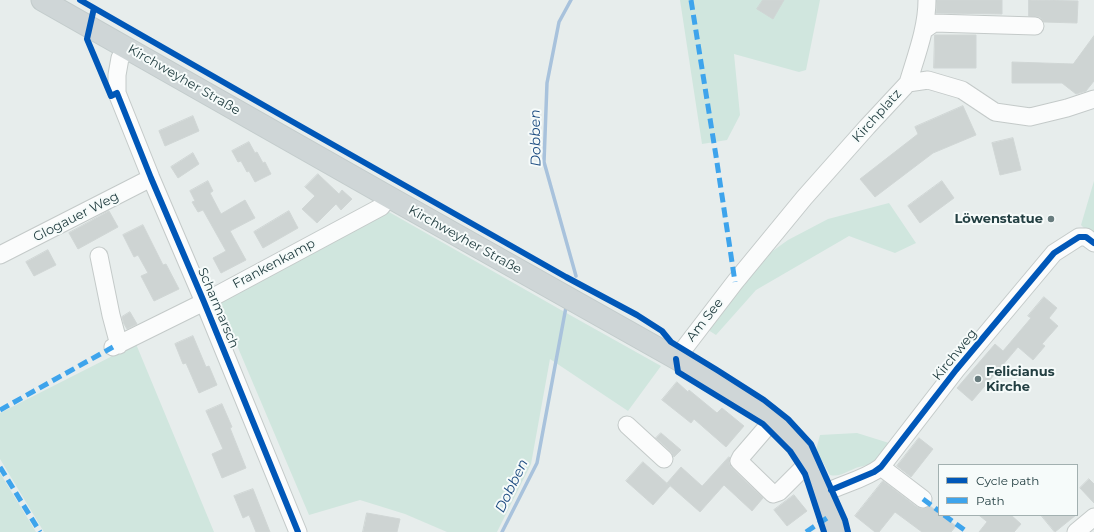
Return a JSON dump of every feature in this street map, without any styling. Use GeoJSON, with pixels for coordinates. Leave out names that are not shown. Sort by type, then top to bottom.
{"type":"FeatureCollection","features":[{"type":"Feature","properties":{"kind":"main road","name":"Kirchweyher Straße"},"geometry":{"type":"LineString","coordinates":[[42,0],[709,377],[769,415],[803,453],[823,494],[834,532]]}},
{"type":"Feature","properties":{"kind":"street"},"geometry":{"type":"LineString","coordinates":[[908,83],[924,30],[927,12],[926,0]]}},
{"type":"Feature","properties":{"kind":"street"},"geometry":{"type":"LineString","coordinates":[[924,30],[934,23],[1035,26]]}},
{"type":"Feature","properties":{"kind":"street","name":"Scharmarsch"},"geometry":{"type":"LineString","coordinates":[[128,49],[120,58],[117,75],[117,94],[298,532]]}},
{"type":"Feature","properties":{"kind":"street","name":"Kirchplatz"},"geometry":{"type":"LineString","coordinates":[[735,282],[866,127],[908,83],[928,80],[962,90],[995,112],[1030,116],[1067,108],[1094,99]]}},
{"type":"Feature","properties":{"kind":"street","name":"Glogauer Weg"},"geometry":{"type":"LineString","coordinates":[[0,255],[151,178]]}},
{"type":"Feature","properties":{"kind":"street","name":"Frankenkamp"},"geometry":{"type":"LineString","coordinates":[[99,256],[116,346],[204,302],[381,207],[389,197]]}},
{"type":"Feature","properties":{"kind":"street","name":"Kirchweg"},"geometry":{"type":"LineString","coordinates":[[823,494],[874,472],[881,467],[956,370],[1054,253],[1079,237],[1086,237],[1094,244]]}},
{"type":"Feature","properties":{"kind":"street","name":"Am See"},"geometry":{"type":"LineString","coordinates":[[676,359],[735,282]]}},
{"type":"Feature","properties":{"kind":"street"},"geometry":{"type":"LineString","coordinates":[[773,419],[739,461],[773,494],[779,492],[808,463]]}},
{"type":"Feature","properties":{"kind":"street"},"geometry":{"type":"LineString","coordinates":[[627,425],[664,459]]}},
{"type":"Feature","properties":{"kind":"street"},"geometry":{"type":"LineString","coordinates":[[881,467],[923,499]]}},
{"type":"Feature","properties":{"kind":"street"},"geometry":{"type":"LineString","coordinates":[[1076,532],[1094,518]]}},
{"type":"Feature","properties":{"kind":"green space"},"geometry":{"type":"Polygon","coordinates":[[[680,0],[820,0],[806,70],[799,72],[734,54],[740,115],[727,140],[702,144],[680,0]]]}},
{"type":"Feature","properties":{"kind":"green space"},"geometry":{"type":"Polygon","coordinates":[[[1094,181],[1094,236],[1092,236],[1081,225],[1094,181]]]}},
{"type":"Feature","properties":{"kind":"green space"},"geometry":{"type":"Polygon","coordinates":[[[889,203],[916,243],[895,253],[849,236],[756,290],[716,335],[705,328],[760,260],[788,240],[828,219],[889,203]]]}},
{"type":"Feature","properties":{"kind":"green space"},"geometry":{"type":"Polygon","coordinates":[[[389,212],[661,366],[628,411],[550,359],[531,464],[497,532],[447,532],[405,514],[360,500],[309,515],[219,303],[389,212]]]}},
{"type":"Feature","properties":{"kind":"green space"},"geometry":{"type":"Polygon","coordinates":[[[136,344],[214,532],[44,532],[0,459],[0,413],[136,344]]]}},
{"type":"Feature","properties":{"kind":"green space"},"geometry":{"type":"Polygon","coordinates":[[[857,433],[889,443],[891,445],[870,466],[860,467],[839,475],[830,475],[816,450],[820,435],[857,433]]]}},
{"type":"Feature","properties":{"kind":"green space"},"geometry":{"type":"Polygon","coordinates":[[[0,473],[36,532],[0,532],[0,473]]]}},
{"type":"Feature","properties":{"kind":"building"},"geometry":{"type":"Polygon","coordinates":[[[763,0],[784,0],[773,19],[757,9],[763,0]]]}},
{"type":"Feature","properties":{"kind":"building"},"geometry":{"type":"Polygon","coordinates":[[[937,0],[1002,0],[1002,14],[936,13],[937,0]]]}},
{"type":"Feature","properties":{"kind":"building"},"geometry":{"type":"Polygon","coordinates":[[[1029,0],[1078,1],[1077,23],[1044,22],[1040,17],[1029,16],[1029,0]]]}},
{"type":"Feature","properties":{"kind":"building"},"geometry":{"type":"Polygon","coordinates":[[[935,35],[976,35],[976,68],[934,68],[935,35]]]}},
{"type":"Feature","properties":{"kind":"building"},"geometry":{"type":"Polygon","coordinates":[[[1094,36],[1094,81],[1086,91],[1076,94],[1062,83],[1012,83],[1012,62],[1073,64],[1094,36]]]}},
{"type":"Feature","properties":{"kind":"building"},"geometry":{"type":"Polygon","coordinates":[[[963,106],[976,135],[933,153],[875,197],[860,179],[918,134],[915,127],[963,106]]]}},
{"type":"Feature","properties":{"kind":"building"},"geometry":{"type":"Polygon","coordinates":[[[193,116],[199,131],[165,146],[159,131],[193,116]]]}},
{"type":"Feature","properties":{"kind":"building"},"geometry":{"type":"Polygon","coordinates":[[[1013,138],[1021,170],[1000,175],[992,143],[1013,138]]]}},
{"type":"Feature","properties":{"kind":"building"},"geometry":{"type":"Polygon","coordinates":[[[249,142],[263,163],[265,162],[271,174],[255,182],[241,161],[238,162],[232,151],[249,142]]]}},
{"type":"Feature","properties":{"kind":"building"},"geometry":{"type":"Polygon","coordinates":[[[193,153],[199,164],[178,178],[171,167],[193,153]]]}},
{"type":"Feature","properties":{"kind":"building"},"geometry":{"type":"Polygon","coordinates":[[[318,174],[339,194],[342,190],[352,199],[341,210],[336,204],[317,223],[302,209],[315,196],[305,187],[318,174]]]}},
{"type":"Feature","properties":{"kind":"building"},"geometry":{"type":"Polygon","coordinates":[[[208,181],[213,191],[210,193],[221,214],[245,200],[255,218],[230,231],[246,260],[221,273],[213,258],[226,251],[203,210],[198,212],[192,202],[195,201],[190,191],[208,181]]]}},
{"type":"Feature","properties":{"kind":"building"},"geometry":{"type":"Polygon","coordinates":[[[942,181],[954,198],[920,223],[908,206],[942,181]]]}},
{"type":"Feature","properties":{"kind":"building"},"geometry":{"type":"Polygon","coordinates":[[[109,211],[118,227],[78,249],[69,233],[109,211]]]}},
{"type":"Feature","properties":{"kind":"building"},"geometry":{"type":"Polygon","coordinates":[[[289,211],[298,228],[263,248],[254,232],[289,211]]]}},
{"type":"Feature","properties":{"kind":"building"},"geometry":{"type":"Polygon","coordinates":[[[143,225],[163,265],[166,264],[179,289],[154,301],[141,276],[148,273],[138,255],[134,257],[123,235],[143,225]]]}},
{"type":"Feature","properties":{"kind":"building"},"geometry":{"type":"Polygon","coordinates":[[[48,250],[56,265],[34,276],[26,262],[48,250]]]}},
{"type":"Feature","properties":{"kind":"building"},"geometry":{"type":"Polygon","coordinates":[[[1044,297],[1057,308],[1049,318],[1058,326],[1042,344],[1045,346],[1033,360],[1018,347],[972,401],[957,388],[995,344],[1003,351],[1031,318],[1028,316],[1044,297]]]}},
{"type":"Feature","properties":{"kind":"building"},"geometry":{"type":"Polygon","coordinates":[[[130,312],[137,324],[127,329],[122,317],[130,312]]]}},
{"type":"Feature","properties":{"kind":"building"},"geometry":{"type":"Polygon","coordinates":[[[193,336],[206,367],[209,366],[217,385],[199,393],[186,363],[183,364],[175,344],[193,336]]]}},
{"type":"Feature","properties":{"kind":"building"},"geometry":{"type":"Polygon","coordinates":[[[677,382],[717,413],[722,408],[744,426],[726,447],[694,419],[691,423],[662,400],[677,382]]]}},
{"type":"Feature","properties":{"kind":"building"},"geometry":{"type":"Polygon","coordinates":[[[222,404],[232,427],[230,428],[246,468],[222,478],[212,454],[223,449],[206,411],[222,404]]]}},
{"type":"Feature","properties":{"kind":"building"},"geometry":{"type":"Polygon","coordinates":[[[661,433],[681,450],[674,457],[671,452],[656,438],[661,433]]]}},
{"type":"Feature","properties":{"kind":"building"},"geometry":{"type":"Polygon","coordinates":[[[919,438],[933,449],[911,477],[897,466],[919,438]]]}},
{"type":"Feature","properties":{"kind":"building"},"geometry":{"type":"Polygon","coordinates":[[[729,457],[729,463],[732,468],[763,498],[752,511],[724,485],[700,512],[667,483],[681,467],[702,486],[729,457]]]}},
{"type":"Feature","properties":{"kind":"building"},"geometry":{"type":"Polygon","coordinates":[[[643,462],[670,486],[653,505],[626,481],[643,462]]]}},
{"type":"Feature","properties":{"kind":"building"},"geometry":{"type":"Polygon","coordinates":[[[1089,479],[1094,484],[1094,503],[1080,488],[1089,479]]]}},
{"type":"Feature","properties":{"kind":"building"},"geometry":{"type":"Polygon","coordinates":[[[883,481],[917,507],[922,509],[930,506],[938,512],[938,516],[942,516],[956,526],[951,532],[922,532],[895,512],[879,532],[875,532],[855,516],[883,481]]]}},
{"type":"Feature","properties":{"kind":"building"},"geometry":{"type":"Polygon","coordinates":[[[253,489],[270,532],[256,532],[249,515],[243,518],[234,496],[253,489]]]}},
{"type":"Feature","properties":{"kind":"building"},"geometry":{"type":"Polygon","coordinates":[[[794,495],[807,511],[787,526],[774,510],[794,495]]]}},
{"type":"Feature","properties":{"kind":"building"},"geometry":{"type":"Polygon","coordinates":[[[367,513],[400,519],[397,532],[363,532],[367,513]]]}},
{"type":"Feature","properties":{"kind":"building"},"geometry":{"type":"Polygon","coordinates":[[[980,516],[1012,516],[1021,524],[1014,532],[979,532],[987,522],[980,516]]]}},
{"type":"Feature","properties":{"kind":"building"},"geometry":{"type":"Polygon","coordinates":[[[1042,516],[1075,516],[1055,532],[1042,516]]]}},
{"type":"Feature","properties":{"kind":"waterway","name":"Dobben"},"geometry":{"type":"LineString","coordinates":[[571,0],[559,22],[547,83],[544,162],[576,276]]}},
{"type":"Feature","properties":{"kind":"waterway","name":"Dobben"},"geometry":{"type":"LineString","coordinates":[[502,532],[537,463],[566,307]]}},
{"type":"Feature","properties":{"kind":"marked path"},"geometry":{"type":"LineString","coordinates":[[691,0],[735,282]]}},
{"type":"Feature","properties":{"kind":"marked path"},"geometry":{"type":"LineString","coordinates":[[0,410],[113,347]]}},
{"type":"Feature","properties":{"kind":"marked path"},"geometry":{"type":"LineString","coordinates":[[0,467],[40,532]]}},
{"type":"Feature","properties":{"kind":"marked path"},"geometry":{"type":"LineString","coordinates":[[923,499],[938,510]]}},
{"type":"Feature","properties":{"kind":"marked path"},"geometry":{"type":"LineString","coordinates":[[806,532],[830,516]]}},
{"type":"Feature","properties":{"kind":"marked path"},"geometry":{"type":"LineString","coordinates":[[945,516],[967,532]]}},
{"type":"Feature","properties":{"kind":"cycle path"},"geometry":{"type":"LineString","coordinates":[[80,0],[566,277],[637,315],[662,331],[671,342],[764,400],[788,419],[811,444],[845,520],[848,532]]}},
{"type":"Feature","properties":{"kind":"cycle path"},"geometry":{"type":"LineString","coordinates":[[94,8],[87,39],[111,96],[117,93],[298,532]]}},
{"type":"Feature","properties":{"kind":"cycle path"},"geometry":{"type":"LineString","coordinates":[[831,490],[874,472],[881,467],[956,370],[1054,253],[1079,237],[1086,237],[1094,243]]}},
{"type":"Feature","properties":{"kind":"cycle path"},"geometry":{"type":"LineString","coordinates":[[676,359],[678,372],[763,424],[790,451],[805,474],[824,532]]}},
{"type":"Feature","properties":{"kind":"place","name":"Löwenstatue"},"geometry":{"type":"Point","coordinates":[1051,219]}},
{"type":"Feature","properties":{"kind":"place","name":"Felicianus Kirche"},"geometry":{"type":"Point","coordinates":[978,379]}}]}
